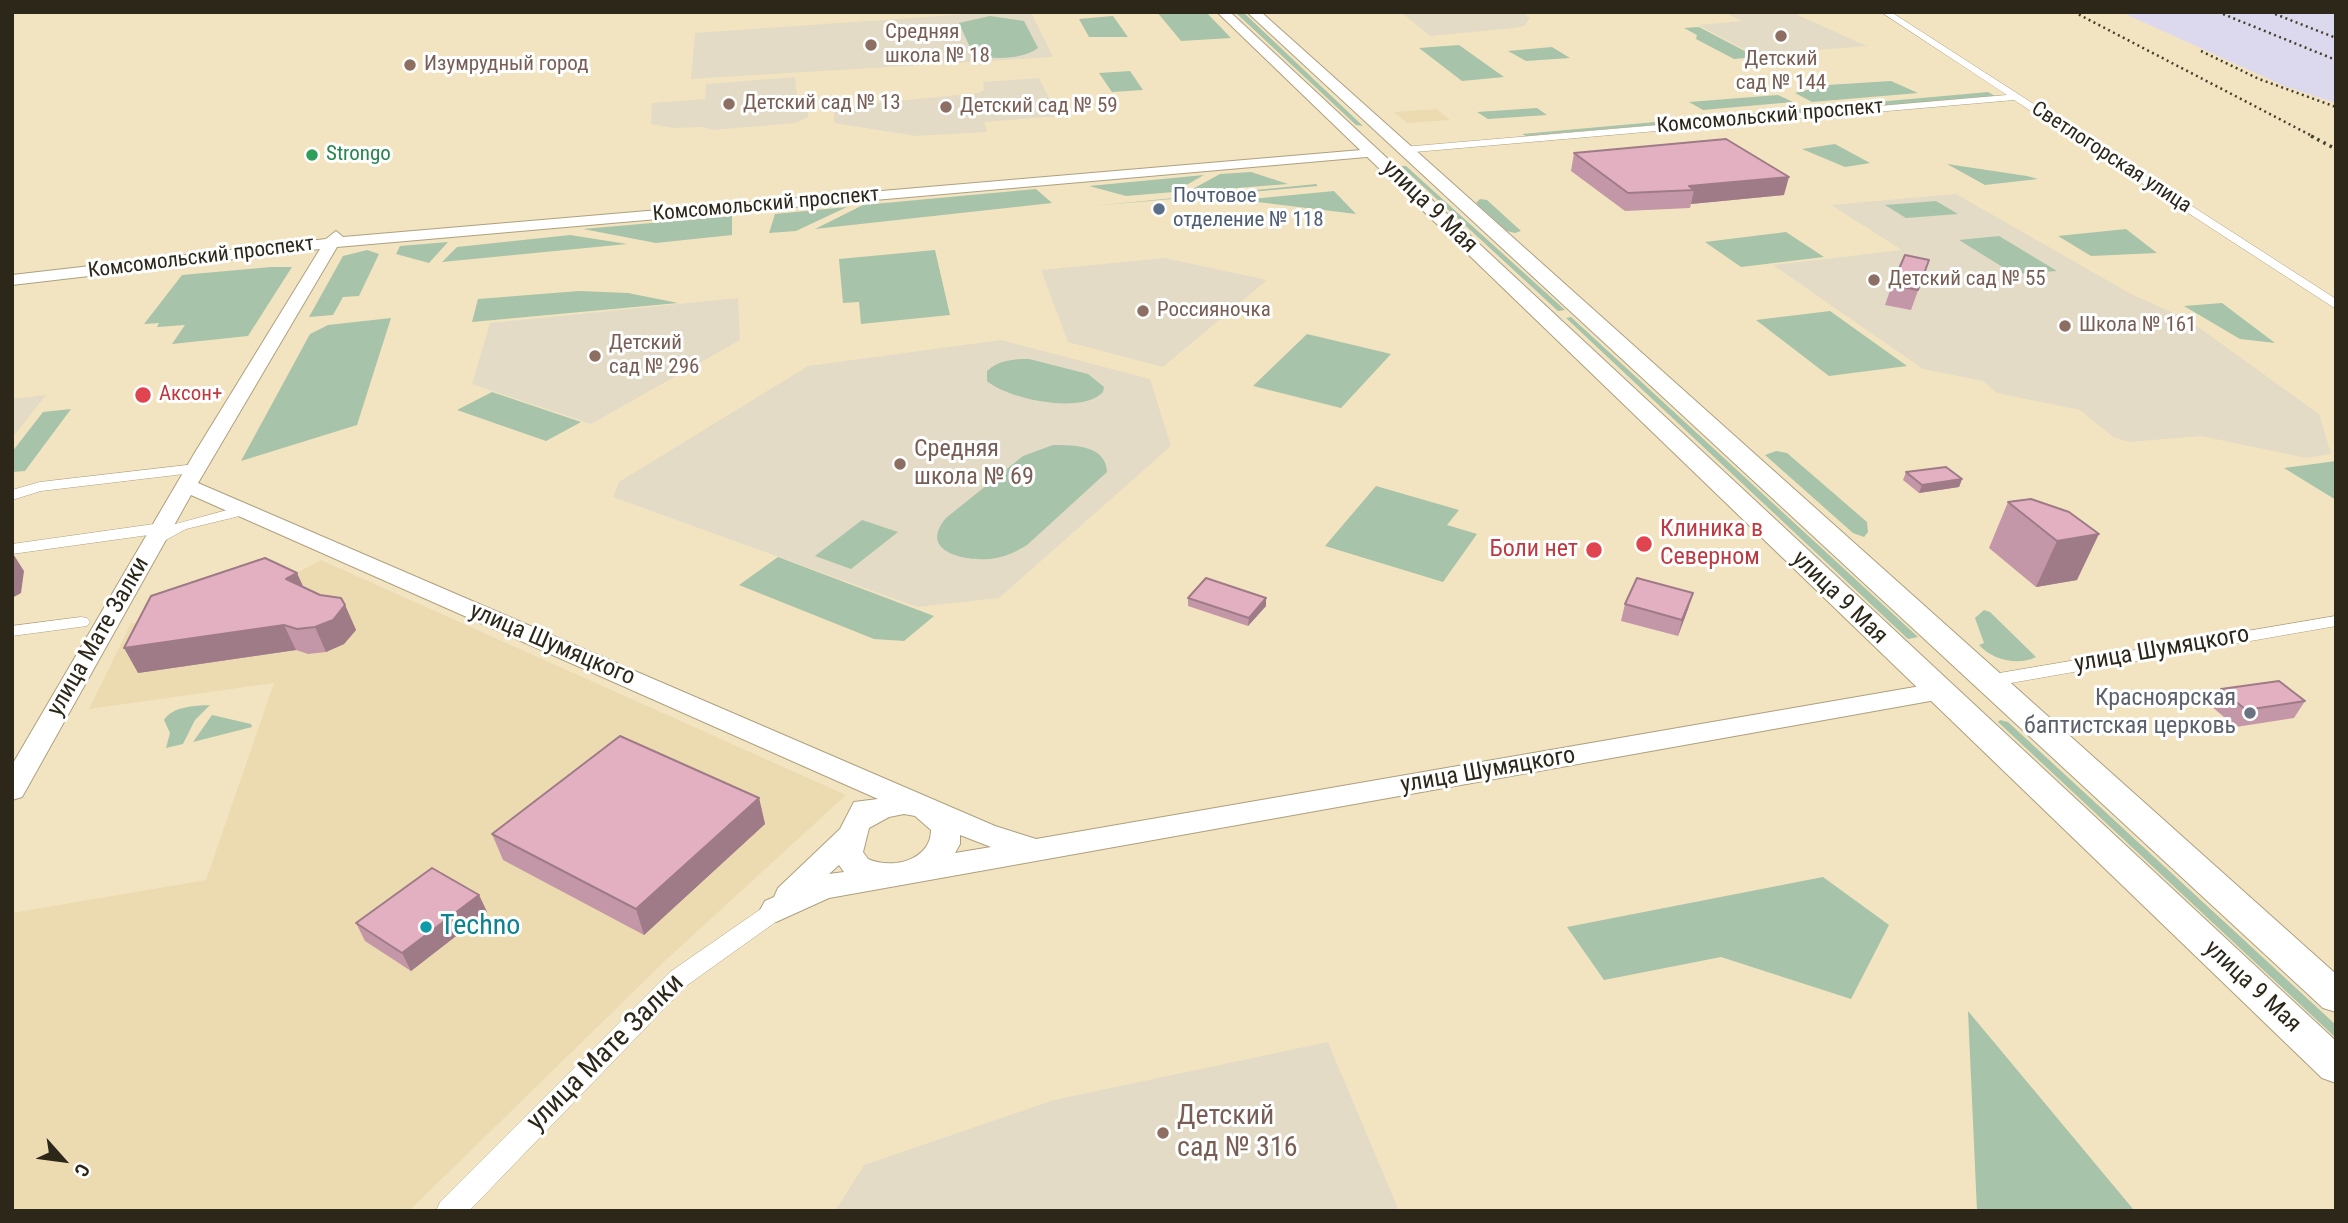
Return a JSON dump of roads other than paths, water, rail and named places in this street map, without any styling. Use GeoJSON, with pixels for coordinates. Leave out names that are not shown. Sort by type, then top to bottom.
{"type":"FeatureCollection","features":[{"type":"Feature","properties":{"kind":"main road","name":"улица 9 Мая"},"geometry":{"type":"LineString","coordinates":[[1223,12],[1938,692],[2336,1066]]}},
{"type":"Feature","properties":{"kind":"main road","name":"улица 9 Мая"},"geometry":{"type":"LineString","coordinates":[[1253,12],[2336,997]]}},
{"type":"Feature","properties":{"kind":"main road","name":"Комсомольский проспект"},"geometry":{"type":"LineString","coordinates":[[1368,149],[1399,146]]}},
{"type":"Feature","properties":{"kind":"main road"},"geometry":{"type":"LineString","coordinates":[[1938,692],[1988,681]]}},
{"type":"Feature","properties":{"kind":"street","name":"Светлогорская улица"},"geometry":{"type":"LineString","coordinates":[[1885,12],[2336,305]]}},
{"type":"Feature","properties":{"kind":"street","name":"Комсомольский проспект"},"geometry":{"type":"LineString","coordinates":[[1399,146],[1509,131],[2005,88]]}},
{"type":"Feature","properties":{"kind":"street","name":"Комсомольский проспект"},"geometry":{"type":"LineString","coordinates":[[1399,146],[1520,139],[2019,97]]}},
{"type":"Feature","properties":{"kind":"street"},"geometry":{"type":"LineString","coordinates":[[1509,131],[1520,139]]}},
{"type":"Feature","properties":{"kind":"street","name":"Комсомольский проспект"},"geometry":{"type":"LineString","coordinates":[[12,271],[335,238],[1368,149]]}},
{"type":"Feature","properties":{"kind":"street","name":"Комсомольский проспект"},"geometry":{"type":"LineString","coordinates":[[12,282],[335,238]]}},
{"type":"Feature","properties":{"kind":"street","name":"улица Мате Залки"},"geometry":{"type":"LineString","coordinates":[[12,790],[157,535],[316,265],[335,238]]}},
{"type":"Feature","properties":{"kind":"street"},"geometry":{"type":"LineString","coordinates":[[12,282],[285,260],[316,265]]}},
{"type":"Feature","properties":{"kind":"street"},"geometry":{"type":"LineString","coordinates":[[12,495],[40,487],[191,477],[242,511]]}},
{"type":"Feature","properties":{"kind":"street"},"geometry":{"type":"LineString","coordinates":[[12,549],[157,535],[180,526],[242,511]]}},
{"type":"Feature","properties":{"kind":"street","name":"улица Шумяцкого"},"geometry":{"type":"LineString","coordinates":[[242,511],[862,778],[985,834],[1039,850]]}},
{"type":"Feature","properties":{"kind":"street","name":"улица Шумяцкого"},"geometry":{"type":"LineString","coordinates":[[1988,681],[2336,621]]}},
{"type":"Feature","properties":{"kind":"street"},"geometry":{"type":"LineString","coordinates":[[12,631],[81,622]]}},
{"type":"Feature","properties":{"kind":"street","name":"улица Шумяцкого"},"geometry":{"type":"LineString","coordinates":[[776,910],[823,887],[1938,692]]}},
{"type":"Feature","properties":{"kind":"street"},"geometry":{"type":"LineString","coordinates":[[776,910],[852,830],[867,814],[892,805],[918,805],[932,810],[945,826],[946,837],[942,849],[927,864],[898,874],[874,874],[851,860],[847,849],[852,830],[864,808],[867,793],[862,778]]}},
{"type":"Feature","properties":{"kind":"street","name":"улица Мате Залки"},"geometry":{"type":"LineString","coordinates":[[450,1211],[678,979],[776,910]]}},
{"type":"Feature","properties":{"kind":"railway"},"geometry":{"type":"LineString","coordinates":[[2074,12],[2314,137]]}},
{"type":"Feature","properties":{"kind":"railway"},"geometry":{"type":"LineString","coordinates":[[2218,12],[2336,60]]}},
{"type":"Feature","properties":{"kind":"railway"},"geometry":{"type":"LineString","coordinates":[[2270,12],[2336,38]]}},
{"type":"Feature","properties":{"kind":"railway"},"geometry":{"type":"LineString","coordinates":[[2201,51],[2259,79],[2336,107]]}},
{"type":"Feature","properties":{"kind":"railway"},"geometry":{"type":"LineString","coordinates":[[2311,136],[2336,149]]}},
{"type":"Feature","properties":{"kind":"place","name":"Детский сад № 144"},"geometry":{"type":"Point","coordinates":[1781,36]}},
{"type":"Feature","properties":{"kind":"place","name":"Средняя школа № 18"},"geometry":{"type":"Point","coordinates":[871,45]}},
{"type":"Feature","properties":{"kind":"place","name":"Изумрудный город"},"geometry":{"type":"Point","coordinates":[410,65]}},
{"type":"Feature","properties":{"kind":"place","name":"Детский сад № 13"},"geometry":{"type":"Point","coordinates":[729,104]}},
{"type":"Feature","properties":{"kind":"place","name":"Детский сад № 59"},"geometry":{"type":"Point","coordinates":[946,107]}},
{"type":"Feature","properties":{"kind":"place","name":"Strongo"},"geometry":{"type":"Point","coordinates":[312,155]}},
{"type":"Feature","properties":{"kind":"place","name":"Почтовое отделение № 118"},"geometry":{"type":"Point","coordinates":[1159,209]}},
{"type":"Feature","properties":{"kind":"place","name":"Детский сад № 55"},"geometry":{"type":"Point","coordinates":[1874,280]}},
{"type":"Feature","properties":{"kind":"place","name":"Россияночка"},"geometry":{"type":"Point","coordinates":[1143,311]}},
{"type":"Feature","properties":{"kind":"place","name":"Школа № 161"},"geometry":{"type":"Point","coordinates":[2065,326]}},
{"type":"Feature","properties":{"kind":"place","name":"Детский сад № 296"},"geometry":{"type":"Point","coordinates":[595,356]}},
{"type":"Feature","properties":{"kind":"place","name":"Аксон+"},"geometry":{"type":"Point","coordinates":[143,395]}},
{"type":"Feature","properties":{"kind":"place","name":"Средняя школа № 69"},"geometry":{"type":"Point","coordinates":[900,464]}},
{"type":"Feature","properties":{"kind":"place","name":"Клиника в Северном"},"geometry":{"type":"Point","coordinates":[1644,544]}},
{"type":"Feature","properties":{"kind":"place","name":"Боли нет"},"geometry":{"type":"Point","coordinates":[1594,550]}},
{"type":"Feature","properties":{"kind":"place","name":"Красноярская баптистская церковь"},"geometry":{"type":"Point","coordinates":[2250,713]}},
{"type":"Feature","properties":{"kind":"place","name":"Techno"},"geometry":{"type":"Point","coordinates":[426,927]}},
{"type":"Feature","properties":{"kind":"place","name":"Детский сад № 316"},"geometry":{"type":"Point","coordinates":[1163,1133]}}]}
